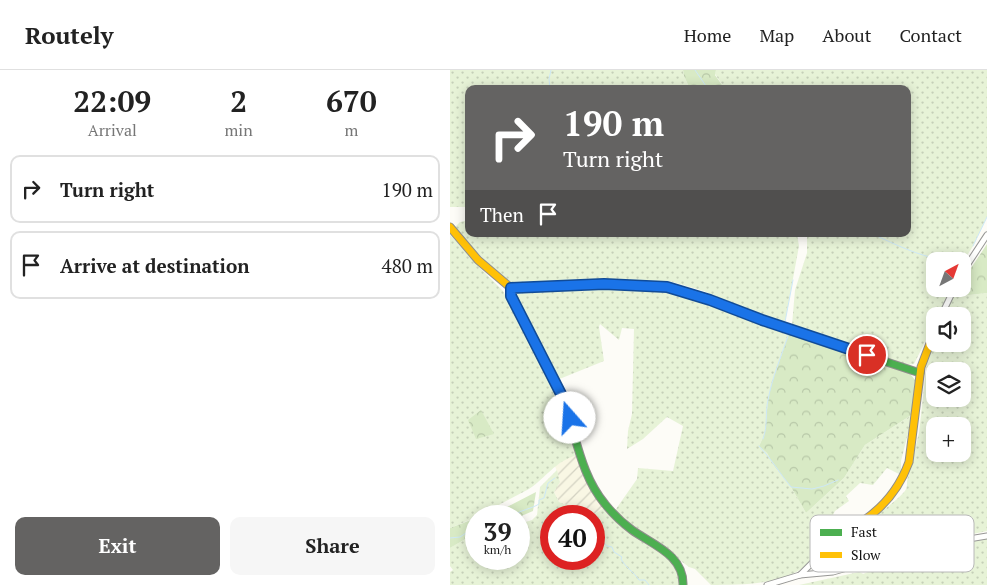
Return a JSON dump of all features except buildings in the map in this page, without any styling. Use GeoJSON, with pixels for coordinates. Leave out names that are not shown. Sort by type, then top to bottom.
{"type":"FeatureCollection","features":[{"type":"Feature","properties":{"kind":"street"},"geometry":{"type":"LineString","coordinates":[[451,229],[491,272],[511,288],[604,284],[667,287],[920,372]]}},
{"type":"Feature","properties":{"kind":"street"},"geometry":{"type":"LineString","coordinates":[[971,259],[987,235]]}},
{"type":"Feature","properties":{"kind":"street"},"geometry":{"type":"LineString","coordinates":[[511,288],[511,296],[566,406],[580,456],[594,488],[602,501],[624,524],[672,557],[682,573],[683,585]]}},
{"type":"Feature","properties":{"kind":"street"},"geometry":{"type":"LineString","coordinates":[[871,515],[898,489],[905,476],[909,462],[920,372],[926,352]]}},
{"type":"Feature","properties":{"kind":"street"},"geometry":{"type":"LineString","coordinates":[[974,538],[987,536]]}},
{"type":"Feature","properties":{"kind":"street"},"geometry":{"type":"LineString","coordinates":[[800,575],[810,565]]}},
{"type":"Feature","properties":{"kind":"street"},"geometry":{"type":"LineString","coordinates":[[767,585],[800,575],[833,572]]}},
{"type":"Feature","properties":{"kind":"shaded area"},"geometry":{"type":"Polygon","coordinates":[[[577,455],[583,473],[602,505],[566,505],[559,502],[554,492],[560,481],[555,466],[567,458],[577,455]]]}},
{"type":"Feature","properties":{"kind":"green space"},"geometry":{"type":"Polygon","coordinates":[[[450,70],[683,70],[688,85],[465,85],[465,207],[450,207],[450,70]]]}},
{"type":"Feature","properties":{"kind":"green space"},"geometry":{"type":"Polygon","coordinates":[[[683,70],[716,70],[715,75],[722,85],[688,85],[683,70]]]}},
{"type":"Feature","properties":{"kind":"green space"},"geometry":{"type":"Polygon","coordinates":[[[716,70],[987,70],[987,217],[969,252],[926,252],[926,298],[946,298],[942,307],[926,307],[926,340],[914,364],[906,365],[813,334],[792,325],[795,290],[807,253],[807,237],[911,237],[911,85],[722,85],[715,74],[716,70]]]}},
{"type":"Feature","properties":{"kind":"green space"},"geometry":{"type":"Polygon","coordinates":[[[465,221],[465,237],[798,237],[799,246],[784,326],[704,291],[669,281],[650,283],[587,281],[545,285],[513,285],[466,243],[455,227],[460,222],[465,221]]]}},
{"type":"Feature","properties":{"kind":"green space"},"geometry":{"type":"Polygon","coordinates":[[[450,235],[473,257],[480,268],[503,291],[563,405],[555,409],[561,436],[571,433],[577,455],[556,466],[529,489],[499,505],[465,505],[465,522],[450,528],[450,235]]]}},
{"type":"Feature","properties":{"kind":"green space"},"geometry":{"type":"Polygon","coordinates":[[[987,244],[987,293],[971,295],[971,268],[987,244]]]}},
{"type":"Feature","properties":{"kind":"green space"},"geometry":{"type":"Polygon","coordinates":[[[579,287],[582,292],[588,287],[629,287],[689,296],[788,333],[770,389],[766,425],[759,446],[767,453],[774,466],[791,487],[806,513],[844,478],[865,445],[913,414],[901,461],[901,475],[887,468],[873,485],[860,483],[846,496],[849,501],[835,511],[833,515],[810,515],[810,561],[798,571],[767,582],[711,585],[695,569],[689,567],[617,514],[616,509],[637,479],[638,468],[673,471],[683,426],[667,417],[643,439],[627,449],[628,431],[632,414],[634,329],[622,328],[619,340],[600,324],[604,361],[557,380],[513,295],[516,292],[579,287]]]}},
{"type":"Feature","properties":{"kind":"green space"},"geometry":{"type":"Polygon","coordinates":[[[987,293],[987,531],[974,534],[974,515],[876,515],[906,489],[919,433],[926,370],[926,407],[971,407],[971,362],[927,361],[930,352],[971,352],[971,307],[948,307],[952,298],[971,298],[971,295],[987,293]]]}},
{"type":"Feature","properties":{"kind":"green space"},"geometry":{"type":"Polygon","coordinates":[[[788,333],[908,371],[915,380],[913,414],[865,445],[844,478],[806,513],[791,487],[774,466],[767,453],[759,446],[766,425],[770,389],[788,333]]]}},
{"type":"Feature","properties":{"kind":"green space"},"geometry":{"type":"Polygon","coordinates":[[[481,410],[494,434],[476,439],[468,420],[481,410]]]}},
{"type":"Feature","properties":{"kind":"green space"},"geometry":{"type":"Polygon","coordinates":[[[557,470],[560,482],[554,492],[559,502],[566,505],[540,505],[540,570],[605,570],[605,509],[671,559],[679,572],[681,585],[450,585],[450,572],[453,570],[450,566],[450,548],[465,539],[465,570],[530,570],[530,521],[537,515],[540,487],[557,470]]]}},
{"type":"Feature","properties":{"kind":"green space"},"geometry":{"type":"Polygon","coordinates":[[[536,492],[533,511],[530,512],[530,505],[511,505],[536,492]]]}},
{"type":"Feature","properties":{"kind":"green space"},"geometry":{"type":"Polygon","coordinates":[[[465,522],[465,539],[450,548],[450,528],[465,522]]]}},
{"type":"Feature","properties":{"kind":"green space"},"geometry":{"type":"Polygon","coordinates":[[[987,538],[987,585],[799,585],[859,572],[863,574],[868,572],[974,572],[974,541],[987,538]]]}},
{"type":"Feature","properties":{"kind":"waterway"},"geometry":{"type":"LineString","coordinates":[[550,85],[551,70]]}},
{"type":"Feature","properties":{"kind":"waterway"},"geometry":{"type":"LineString","coordinates":[[695,70],[705,85]]}},
{"type":"Feature","properties":{"kind":"waterway"},"geometry":{"type":"LineString","coordinates":[[973,246],[987,217]]}},
{"type":"Feature","properties":{"kind":"waterway"},"geometry":{"type":"LineString","coordinates":[[879,237],[926,256]]}},
{"type":"Feature","properties":{"kind":"waterway"},"geometry":{"type":"LineString","coordinates":[[785,322],[793,280]]}},
{"type":"Feature","properties":{"kind":"waterway"},"geometry":{"type":"LineString","coordinates":[[763,439],[770,392],[788,336]]}},
{"type":"Feature","properties":{"kind":"waterway"},"geometry":{"type":"LineString","coordinates":[[759,446],[791,487],[812,489],[838,480]]}},
{"type":"Feature","properties":{"kind":"waterway"},"geometry":{"type":"LineString","coordinates":[[530,508],[539,504],[539,500],[544,498],[548,483],[555,478]]}},
{"type":"Feature","properties":{"kind":"waterway"},"geometry":{"type":"LineString","coordinates":[[450,538],[460,537],[465,534]]}},
{"type":"Feature","properties":{"kind":"waterway"},"geometry":{"type":"LineString","coordinates":[[605,544],[612,547],[614,552],[622,557],[623,562],[639,580],[645,580],[649,585]]}},
{"type":"Feature","properties":{"kind":"traffic: fast"},"geometry":{"type":"LineString","coordinates":[[511,288],[511,297],[556,382],[589,479],[596,492],[624,524],[673,558],[682,575],[683,585]]}},
{"type":"Feature","properties":{"kind":"traffic: fast"},"geometry":{"type":"LineString","coordinates":[[811,337],[920,373]]}},
{"type":"Feature","properties":{"kind":"traffic: slow"},"geometry":{"type":"LineString","coordinates":[[450,227],[478,260],[511,288],[604,284],[667,287],[710,300],[811,337]]}},
{"type":"Feature","properties":{"kind":"traffic: slow"},"geometry":{"type":"LineString","coordinates":[[871,515],[894,492],[909,462],[921,367],[927,352]]}},
{"type":"Feature","properties":{"kind":"route"},"geometry":{"type":"LineString","coordinates":[[570,418],[561,394],[516,308],[511,296],[511,288],[604,284],[667,287],[710,300],[762,320],[867,355]]}}]}
